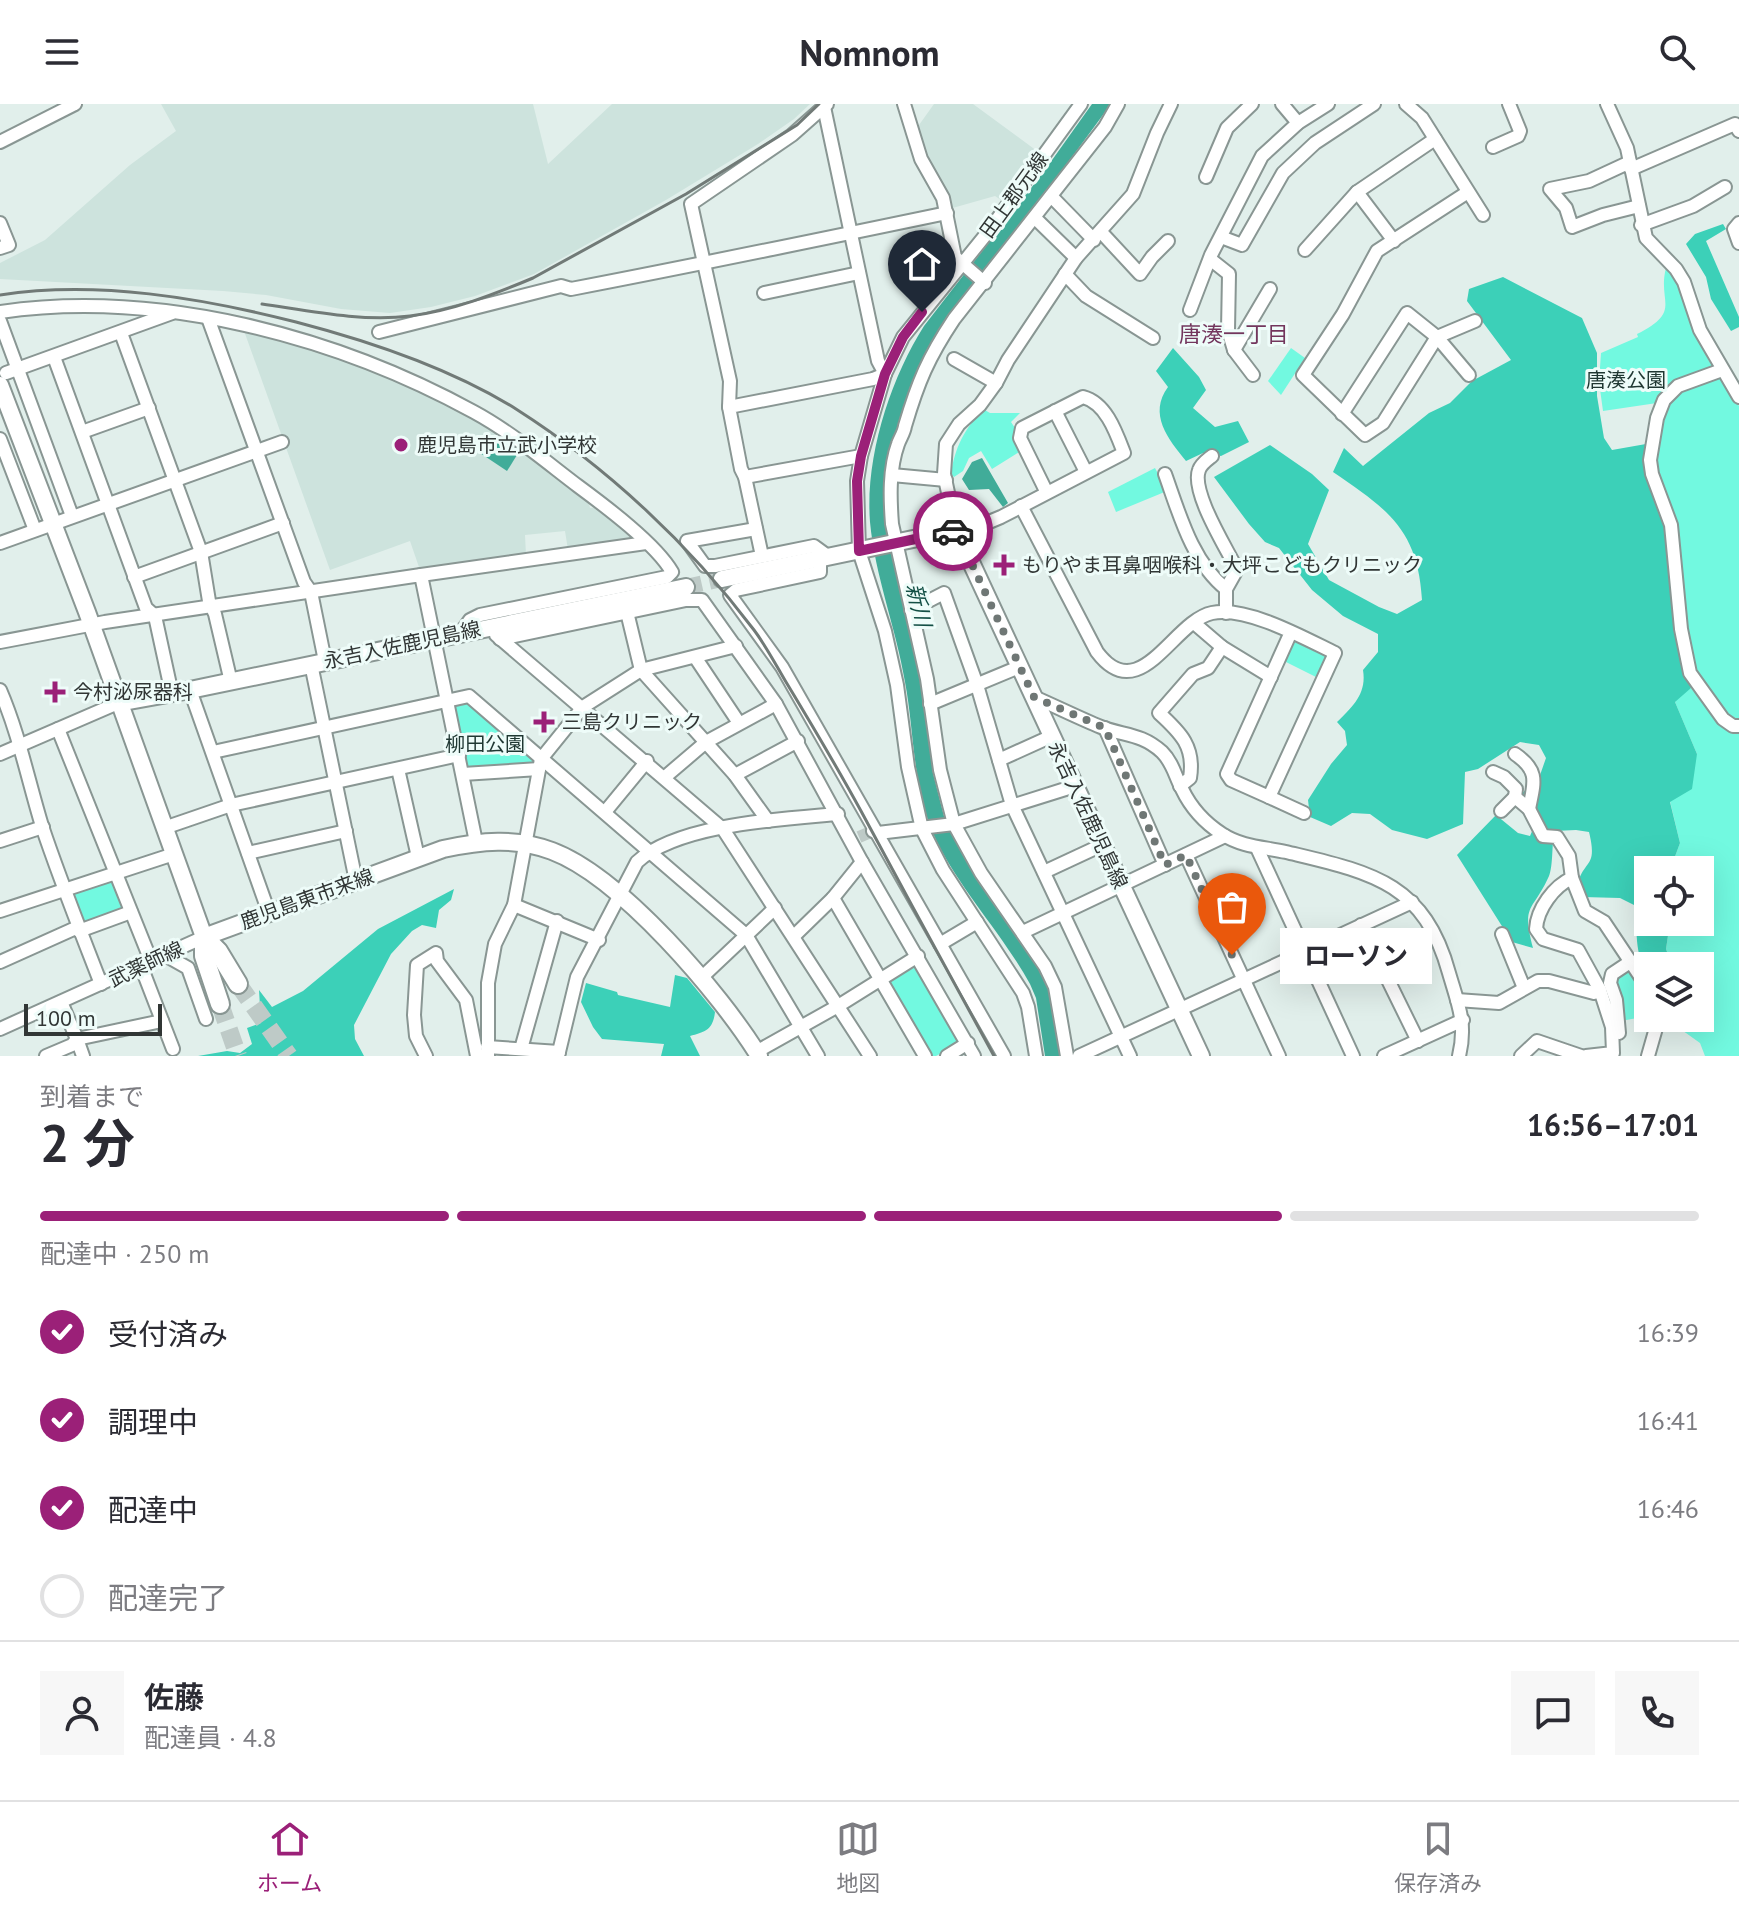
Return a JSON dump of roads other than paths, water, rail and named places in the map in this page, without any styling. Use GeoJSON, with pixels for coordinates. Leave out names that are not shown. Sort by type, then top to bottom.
{"type":"FeatureCollection","features":[{"type":"Feature","properties":{"kind":"highway"},"geometry":{"type":"LineString","coordinates":[[204,937],[218,951],[238,984]]}},
{"type":"Feature","properties":{"kind":"highway"},"geometry":{"type":"LineString","coordinates":[[204,937],[204,956],[220,1004]]}},
{"type":"Feature","properties":{"kind":"main road"},"geometry":{"type":"LineString","coordinates":[[8,376],[53,523],[204,937]]}},
{"type":"Feature","properties":{"kind":"main road"},"geometry":{"type":"LineString","coordinates":[[722,579],[956,530]]}},
{"type":"Feature","properties":{"kind":"main road","name":"永吉入佐鹿児島線"},"geometry":{"type":"LineString","coordinates":[[956,530],[1201,1056]]}},
{"type":"Feature","properties":{"kind":"main road","name":"永吉入佐鹿児島線"},"geometry":{"type":"LineString","coordinates":[[118,703],[460,634],[494,633],[686,587]]}},
{"type":"Feature","properties":{"kind":"main road","name":"鹿児島東市来線"},"geometry":{"type":"LineString","coordinates":[[204,937],[418,857],[476,842],[524,844],[550,850],[582,865],[619,895],[700,979],[757,1054]]}},
{"type":"Feature","properties":{"kind":"street"},"geometry":{"type":"LineString","coordinates":[[0,142],[49,110],[75,104]]}},
{"type":"Feature","properties":{"kind":"street"},"geometry":{"type":"LineString","coordinates":[[904,104],[921,159],[938,188],[947,213],[955,257],[985,283]]}},
{"type":"Feature","properties":{"kind":"street","name":"田上郡元線"},"geometry":{"type":"LineString","coordinates":[[1036,1056],[1023,993],[943,870],[922,829],[885,631],[859,551],[857,481],[861,456],[885,374],[903,337],[962,265],[1081,104]]}},
{"type":"Feature","properties":{"kind":"street"},"geometry":{"type":"LineString","coordinates":[[1067,1056],[1055,987],[1045,966],[981,873],[954,824],[940,770],[927,679],[896,543],[890,500],[892,475],[909,405],[924,369],[954,319],[1105,127],[1118,104]]}},
{"type":"Feature","properties":{"kind":"street"},"geometry":{"type":"LineString","coordinates":[[1047,493],[1020,438],[1022,428],[1083,397],[1094,400],[1115,430],[1124,453],[1047,493],[977,527],[956,530],[946,480],[946,444],[959,424],[980,405],[996,383],[1076,258],[1133,194],[1151,145],[1171,104]]}},
{"type":"Feature","properties":{"kind":"street"},"geometry":{"type":"LineString","coordinates":[[1206,177],[1227,128],[1252,104]]}},
{"type":"Feature","properties":{"kind":"street"},"geometry":{"type":"LineString","coordinates":[[1282,104],[1298,123]]}},
{"type":"Feature","properties":{"kind":"street"},"geometry":{"type":"LineString","coordinates":[[1190,310],[1210,259],[1262,156],[1298,123],[1328,104]]}},
{"type":"Feature","properties":{"kind":"street"},"geometry":{"type":"LineString","coordinates":[[1221,237],[1242,245],[1283,173],[1315,143],[1374,104]]}},
{"type":"Feature","properties":{"kind":"street"},"geometry":{"type":"LineString","coordinates":[[1406,104],[1422,118],[1483,215]]}},
{"type":"Feature","properties":{"kind":"street"},"geometry":{"type":"LineString","coordinates":[[1422,118],[1428,104]]}},
{"type":"Feature","properties":{"kind":"street"},"geometry":{"type":"LineString","coordinates":[[1493,147],[1518,136],[1520,131],[1509,104]]}},
{"type":"Feature","properties":{"kind":"street"},"geometry":{"type":"LineString","coordinates":[[1607,104],[1627,148],[1641,225],[1649,243],[1676,269],[1684,282],[1700,330],[1739,397]]}},
{"type":"Feature","properties":{"kind":"street"},"geometry":{"type":"LineString","coordinates":[[729,407],[885,374],[878,361],[850,234],[826,105]]}},
{"type":"Feature","properties":{"kind":"street"},"geometry":{"type":"LineString","coordinates":[[762,556],[741,469],[729,407],[730,381],[691,204],[792,135],[826,105]]}},
{"type":"Feature","properties":{"kind":"street"},"geometry":{"type":"LineString","coordinates":[[1639,206],[1572,227],[1566,208],[1550,189],[1589,181],[1735,124],[1739,131]]}},
{"type":"Feature","properties":{"kind":"street"},"geometry":{"type":"LineString","coordinates":[[1305,250],[1357,192],[1435,139]]}},
{"type":"Feature","properties":{"kind":"street"},"geometry":{"type":"LineString","coordinates":[[1641,225],[1693,206],[1725,187]]}},
{"type":"Feature","properties":{"kind":"street"},"geometry":{"type":"LineString","coordinates":[[1357,192],[1394,241]]}},
{"type":"Feature","properties":{"kind":"street"},"geometry":{"type":"LineString","coordinates":[[1468,192],[1377,251],[1343,314],[1303,375],[1365,435],[1383,423],[1437,337],[1475,321]]}},
{"type":"Feature","properties":{"kind":"street"},"geometry":{"type":"LineString","coordinates":[[1051,196],[1140,274],[1168,241]]}},
{"type":"Feature","properties":{"kind":"street"},"geometry":{"type":"LineString","coordinates":[[379,332],[561,286],[571,289],[947,213]]}},
{"type":"Feature","properties":{"kind":"street"},"geometry":{"type":"LineString","coordinates":[[1035,218],[1076,258]]}},
{"type":"Feature","properties":{"kind":"street"},"geometry":{"type":"LineString","coordinates":[[0,223],[9,245],[0,248]]}},
{"type":"Feature","properties":{"kind":"street"},"geometry":{"type":"LineString","coordinates":[[1739,223],[1734,229],[1739,243]]}},
{"type":"Feature","properties":{"kind":"street"},"geometry":{"type":"LineString","coordinates":[[1210,259],[1229,274],[1228,330],[1234,350],[1253,375]]}},
{"type":"Feature","properties":{"kind":"street"},"geometry":{"type":"LineString","coordinates":[[764,293],[859,273]]}},
{"type":"Feature","properties":{"kind":"street"},"geometry":{"type":"LineString","coordinates":[[1065,274],[1086,296],[1153,338]]}},
{"type":"Feature","properties":{"kind":"street"},"geometry":{"type":"LineString","coordinates":[[1234,350],[1270,289]]}},
{"type":"Feature","properties":{"kind":"street"},"geometry":{"type":"LineString","coordinates":[[0,312],[49,306],[158,310],[288,337],[361,359],[475,413],[586,492],[646,543],[672,572],[667,577],[480,615],[470,620],[460,634]]}},
{"type":"Feature","properties":{"kind":"street"},"geometry":{"type":"LineString","coordinates":[[8,376],[172,313]]}},
{"type":"Feature","properties":{"kind":"street"},"geometry":{"type":"LineString","coordinates":[[1342,414],[1407,313],[1437,337],[1469,375]]}},
{"type":"Feature","properties":{"kind":"street"},"geometry":{"type":"LineString","coordinates":[[208,318],[304,582],[311,592],[325,728],[356,881]]}},
{"type":"Feature","properties":{"kind":"street"},"geometry":{"type":"LineString","coordinates":[[0,321],[8,376],[72,516]]}},
{"type":"Feature","properties":{"kind":"street"},"geometry":{"type":"LineString","coordinates":[[121,333],[201,552],[231,682]]}},
{"type":"Feature","properties":{"kind":"street"},"geometry":{"type":"LineString","coordinates":[[54,357],[146,608],[155,616],[172,694]]}},
{"type":"Feature","properties":{"kind":"street"},"geometry":{"type":"LineString","coordinates":[[954,359],[996,383]]}},
{"type":"Feature","properties":{"kind":"street"},"geometry":{"type":"LineString","coordinates":[[1722,370],[1678,386],[1664,400],[1657,418],[1650,460],[1652,474],[1671,525],[1681,629],[1690,673],[1723,719],[1733,726],[1739,726]]}},
{"type":"Feature","properties":{"kind":"street"},"geometry":{"type":"LineString","coordinates":[[82,432],[149,408]]}},
{"type":"Feature","properties":{"kind":"street"},"geometry":{"type":"LineString","coordinates":[[1055,411],[1086,472]]}},
{"type":"Feature","properties":{"kind":"street"},"geometry":{"type":"LineString","coordinates":[[0,439],[35,530]]}},
{"type":"Feature","properties":{"kind":"street"},"geometry":{"type":"LineString","coordinates":[[0,543],[282,442]]}},
{"type":"Feature","properties":{"kind":"street"},"geometry":{"type":"LineString","coordinates":[[745,477],[861,456]]}},
{"type":"Feature","properties":{"kind":"street"},"geometry":{"type":"LineString","coordinates":[[1212,456],[1199,470],[1198,481],[1206,507],[1234,564],[1235,573],[1226,589],[1226,613]]}},
{"type":"Feature","properties":{"kind":"street"},"geometry":{"type":"LineString","coordinates":[[1165,474],[1197,553],[1226,589]]}},
{"type":"Feature","properties":{"kind":"street"},"geometry":{"type":"LineString","coordinates":[[892,475],[946,480]]}},
{"type":"Feature","properties":{"kind":"street"},"geometry":{"type":"LineString","coordinates":[[1021,506],[1105,662],[1126,671],[1143,667],[1194,623],[1213,613],[1267,622],[1335,653],[1269,797]]}},
{"type":"Feature","properties":{"kind":"street"},"geometry":{"type":"LineString","coordinates":[[134,577],[283,523]]}},
{"type":"Feature","properties":{"kind":"street"},"geometry":{"type":"LineString","coordinates":[[756,529],[687,541],[705,566],[814,546],[825,558],[820,572],[736,590],[730,595],[782,667],[1004,1056]]}},
{"type":"Feature","properties":{"kind":"street"},"geometry":{"type":"LineString","coordinates":[[0,642],[212,606],[646,543]]}},
{"type":"Feature","properties":{"kind":"street"},"geometry":{"type":"LineString","coordinates":[[421,575],[476,842]]}},
{"type":"Feature","properties":{"kind":"street"},"geometry":{"type":"LineString","coordinates":[[911,610],[944,593],[977,685],[1012,805],[1130,1056]]}},
{"type":"Feature","properties":{"kind":"street"},"geometry":{"type":"LineString","coordinates":[[494,633],[686,600],[702,600],[776,704],[838,814],[856,839],[862,862],[974,1056]]}},
{"type":"Feature","properties":{"kind":"street"},"geometry":{"type":"LineString","coordinates":[[627,612],[641,670],[735,775],[768,821]]}},
{"type":"Feature","properties":{"kind":"street"},"geometry":{"type":"LineString","coordinates":[[1194,623],[1222,647],[1271,677]]}},
{"type":"Feature","properties":{"kind":"street"},"geometry":{"type":"LineString","coordinates":[[1291,632],[1227,774],[1231,780],[1304,813]]}},
{"type":"Feature","properties":{"kind":"street"},"geometry":{"type":"LineString","coordinates":[[494,633],[723,829],[870,1056]]}},
{"type":"Feature","properties":{"kind":"street"},"geometry":{"type":"LineString","coordinates":[[484,1053],[488,983],[495,944],[514,905],[540,764],[583,707],[641,670],[736,646]]}},
{"type":"Feature","properties":{"kind":"street"},"geometry":{"type":"LineString","coordinates":[[1180,786],[1190,778],[1193,761],[1178,730],[1159,713],[1193,674],[1208,668],[1222,647]]}},
{"type":"Feature","properties":{"kind":"street"},"geometry":{"type":"LineString","coordinates":[[695,657],[739,723]]}},
{"type":"Feature","properties":{"kind":"street"},"geometry":{"type":"LineString","coordinates":[[930,704],[1019,667]]}},
{"type":"Feature","properties":{"kind":"street"},"geometry":{"type":"LineString","coordinates":[[0,690],[16,728],[43,827],[101,984]]}},
{"type":"Feature","properties":{"kind":"street"},"geometry":{"type":"LineString","coordinates":[[190,690],[269,913]]}},
{"type":"Feature","properties":{"kind":"street"},"geometry":{"type":"LineString","coordinates":[[213,752],[469,696],[540,764],[605,812],[746,935],[818,1056]]}},
{"type":"Feature","properties":{"kind":"street"},"geometry":{"type":"LineString","coordinates":[[1034,697],[1105,728],[1126,732],[1155,747],[1176,772],[1180,786],[1199,815],[1225,836],[1257,848],[1283,852],[1376,878],[1399,890],[1429,926],[1444,956],[1463,1020],[1463,1055]]}},
{"type":"Feature","properties":{"kind":"street"},"geometry":{"type":"LineString","coordinates":[[0,754],[118,703]]}},
{"type":"Feature","properties":{"kind":"street"},"geometry":{"type":"LineString","coordinates":[[665,777],[706,742],[776,704]]}},
{"type":"Feature","properties":{"kind":"street"},"geometry":{"type":"LineString","coordinates":[[1105,728],[1165,865]]}},
{"type":"Feature","properties":{"kind":"street"},"geometry":{"type":"LineString","coordinates":[[58,729],[131,912],[173,1049]]}},
{"type":"Feature","properties":{"kind":"street"},"geometry":{"type":"LineString","coordinates":[[999,760],[1052,736]]}},
{"type":"Feature","properties":{"kind":"street"},"geometry":{"type":"LineString","coordinates":[[735,775],[798,741]]}},
{"type":"Feature","properties":{"kind":"street"},"geometry":{"type":"LineString","coordinates":[[1515,754],[1534,775],[1529,809]]}},
{"type":"Feature","properties":{"kind":"street"},"geometry":{"type":"LineString","coordinates":[[164,828],[231,805],[459,755]]}},
{"type":"Feature","properties":{"kind":"street"},"geometry":{"type":"LineString","coordinates":[[605,812],[647,761]]}},
{"type":"Feature","properties":{"kind":"street"},"geometry":{"type":"LineString","coordinates":[[463,774],[540,764]]}},
{"type":"Feature","properties":{"kind":"street"},"geometry":{"type":"LineString","coordinates":[[398,769],[418,857]]}},
{"type":"Feature","properties":{"kind":"street"},"geometry":{"type":"LineString","coordinates":[[1493,772],[1504,777],[1516,789],[1515,797],[1501,811]]}},
{"type":"Feature","properties":{"kind":"street"},"geometry":{"type":"LineString","coordinates":[[875,832],[954,824],[1075,786]]}},
{"type":"Feature","properties":{"kind":"street"},"geometry":{"type":"LineString","coordinates":[[1515,797],[1529,809],[1543,836],[1557,837],[1573,871],[1572,878],[1585,911],[1604,922],[1634,968]]}},
{"type":"Feature","properties":{"kind":"street"},"geometry":{"type":"LineString","coordinates":[[484,1053],[521,1049],[559,1054],[577,977],[637,862],[649,851],[661,844],[723,829],[838,814]]}},
{"type":"Feature","properties":{"kind":"street"},"geometry":{"type":"LineString","coordinates":[[0,841],[43,827]]}},
{"type":"Feature","properties":{"kind":"street"},"geometry":{"type":"LineString","coordinates":[[248,853],[346,831]]}},
{"type":"Feature","properties":{"kind":"street"},"geometry":{"type":"LineString","coordinates":[[1023,932],[1225,836]]}},
{"type":"Feature","properties":{"kind":"street"},"geometry":{"type":"LineString","coordinates":[[1044,872],[1102,845]]}},
{"type":"Feature","properties":{"kind":"street"},"geometry":{"type":"LineString","coordinates":[[1257,848],[1353,1056]]}},
{"type":"Feature","properties":{"kind":"street"},"geometry":{"type":"LineString","coordinates":[[0,911],[174,854]]}},
{"type":"Feature","properties":{"kind":"street"},"geometry":{"type":"LineString","coordinates":[[1186,855],[1279,1056]]}},
{"type":"Feature","properties":{"kind":"street"},"geometry":{"type":"LineString","coordinates":[[794,936],[833,898],[862,862]]}},
{"type":"Feature","properties":{"kind":"street"},"geometry":{"type":"LineString","coordinates":[[1521,1056],[1537,1041],[1555,1051],[1583,1056],[1613,1053],[1612,1027],[1600,990],[1578,950],[1543,939],[1536,929],[1536,921],[1549,897],[1562,883],[1572,878]]}},
{"type":"Feature","properties":{"kind":"street"},"geometry":{"type":"LineString","coordinates":[[833,898],[925,1056]]}},
{"type":"Feature","properties":{"kind":"street"},"geometry":{"type":"LineString","coordinates":[[1079,1056],[1412,902]]}},
{"type":"Feature","properties":{"kind":"street"},"geometry":{"type":"LineString","coordinates":[[514,905],[599,940]]}},
{"type":"Feature","properties":{"kind":"street"},"geometry":{"type":"LineString","coordinates":[[700,979],[775,908]]}},
{"type":"Feature","properties":{"kind":"street"},"geometry":{"type":"LineString","coordinates":[[0,962],[79,929],[131,912]]}},
{"type":"Feature","properties":{"kind":"street"},"geometry":{"type":"LineString","coordinates":[[521,1049],[557,921]]}},
{"type":"Feature","properties":{"kind":"street"},"geometry":{"type":"LineString","coordinates":[[940,944],[977,922]]}},
{"type":"Feature","properties":{"kind":"street"},"geometry":{"type":"LineString","coordinates":[[1361,925],[1418,1041]]}},
{"type":"Feature","properties":{"kind":"street"},"geometry":{"type":"LineString","coordinates":[[1502,934],[1524,988]]}},
{"type":"Feature","properties":{"kind":"street","name":"武薬師線"},"geometry":{"type":"LineString","coordinates":[[0,1029],[204,937]]}},
{"type":"Feature","properties":{"kind":"street"},"geometry":{"type":"LineString","coordinates":[[426,1056],[416,1036],[417,965],[436,953],[437,961],[466,1000],[484,1053]]}},
{"type":"Feature","properties":{"kind":"street"},"geometry":{"type":"LineString","coordinates":[[165,955],[188,968],[206,1019]]}},
{"type":"Feature","properties":{"kind":"street"},"geometry":{"type":"LineString","coordinates":[[757,1054],[918,956]]}},
{"type":"Feature","properties":{"kind":"street"},"geometry":{"type":"LineString","coordinates":[[1620,1056],[1616,1000],[1610,983],[1612,974],[1630,962]]}},
{"type":"Feature","properties":{"kind":"street"},"geometry":{"type":"LineString","coordinates":[[1457,1000],[1499,1003],[1538,981],[1594,993],[1600,990]]}},
{"type":"Feature","properties":{"kind":"street"},"geometry":{"type":"LineString","coordinates":[[61,1002],[83,1056]]}},
{"type":"Feature","properties":{"kind":"street"},"geometry":{"type":"LineString","coordinates":[[1384,1056],[1463,1020]]}},
{"type":"Feature","properties":{"kind":"street"},"geometry":{"type":"LineString","coordinates":[[46,1056],[72,1045],[77,1039],[162,1021]]}},
{"type":"Feature","properties":{"kind":"street"},"geometry":{"type":"LineString","coordinates":[[1648,1056],[1655,1032]]}},
{"type":"Feature","properties":{"kind":"street"},"geometry":{"type":"LineString","coordinates":[[947,1056],[968,1043]]}},
{"type":"Feature","properties":{"kind":"tunnel"},"geometry":{"type":"LineString","coordinates":[[686,587],[722,579]]}},
{"type":"Feature","properties":{"kind":"tunnel"},"geometry":{"type":"LineString","coordinates":[[859,837],[873,831]]}},
{"type":"Feature","properties":{"kind":"tunnel"},"geometry":{"type":"LineString","coordinates":[[238,984],[289,1056]]}},
{"type":"Feature","properties":{"kind":"tunnel"},"geometry":{"type":"LineString","coordinates":[[220,1004],[238,1056]]}},
{"type":"Feature","properties":{"kind":"railway"},"geometry":{"type":"LineString","coordinates":[[262,304],[373,318],[442,310],[488,296],[533,278],[686,194],[797,125],[819,104]]}},
{"type":"Feature","properties":{"kind":"railway"},"geometry":{"type":"LineString","coordinates":[[0,295],[74,290],[149,294],[260,313],[324,330],[381,347],[465,381],[516,409],[582,456],[674,538],[729,598],[758,636],[852,795],[994,1056]]}},
{"type":"Feature","properties":{"kind":"place","name":"鹿児島市立武小学校"},"geometry":{"type":"Point","coordinates":[401,445]}},
{"type":"Feature","properties":{"kind":"place","name":"もりやま耳鼻咽喉科・大坪こどもクリニック"},"geometry":{"type":"Point","coordinates":[1004,565]}},
{"type":"Feature","properties":{"kind":"place","name":"今村泌尿器科"},"geometry":{"type":"Point","coordinates":[55,692]}},
{"type":"Feature","properties":{"kind":"place","name":"三島クリニック"},"geometry":{"type":"Point","coordinates":[544,722]}},
{"type":"Feature","properties":{"kind":"place","name":"ローソン"},"geometry":{"type":"Point","coordinates":[1232,955]}},
{"type":"Feature","properties":{"kind":"district","name":"唐湊一丁目"},"geometry":{"type":"Point","coordinates":[1234,334]}},
{"type":"Feature","properties":{"kind":"park label","name":"唐湊公園"},"geometry":{"type":"Point","coordinates":[1626,380]}},
{"type":"Feature","properties":{"kind":"park label","name":"柳田公園"},"geometry":{"type":"Point","coordinates":[485,744]}},
{"type":"Feature","properties":{"kind":"water label","name":"新川"},"geometry":{"type":"Point","coordinates":[919,605]}}]}
